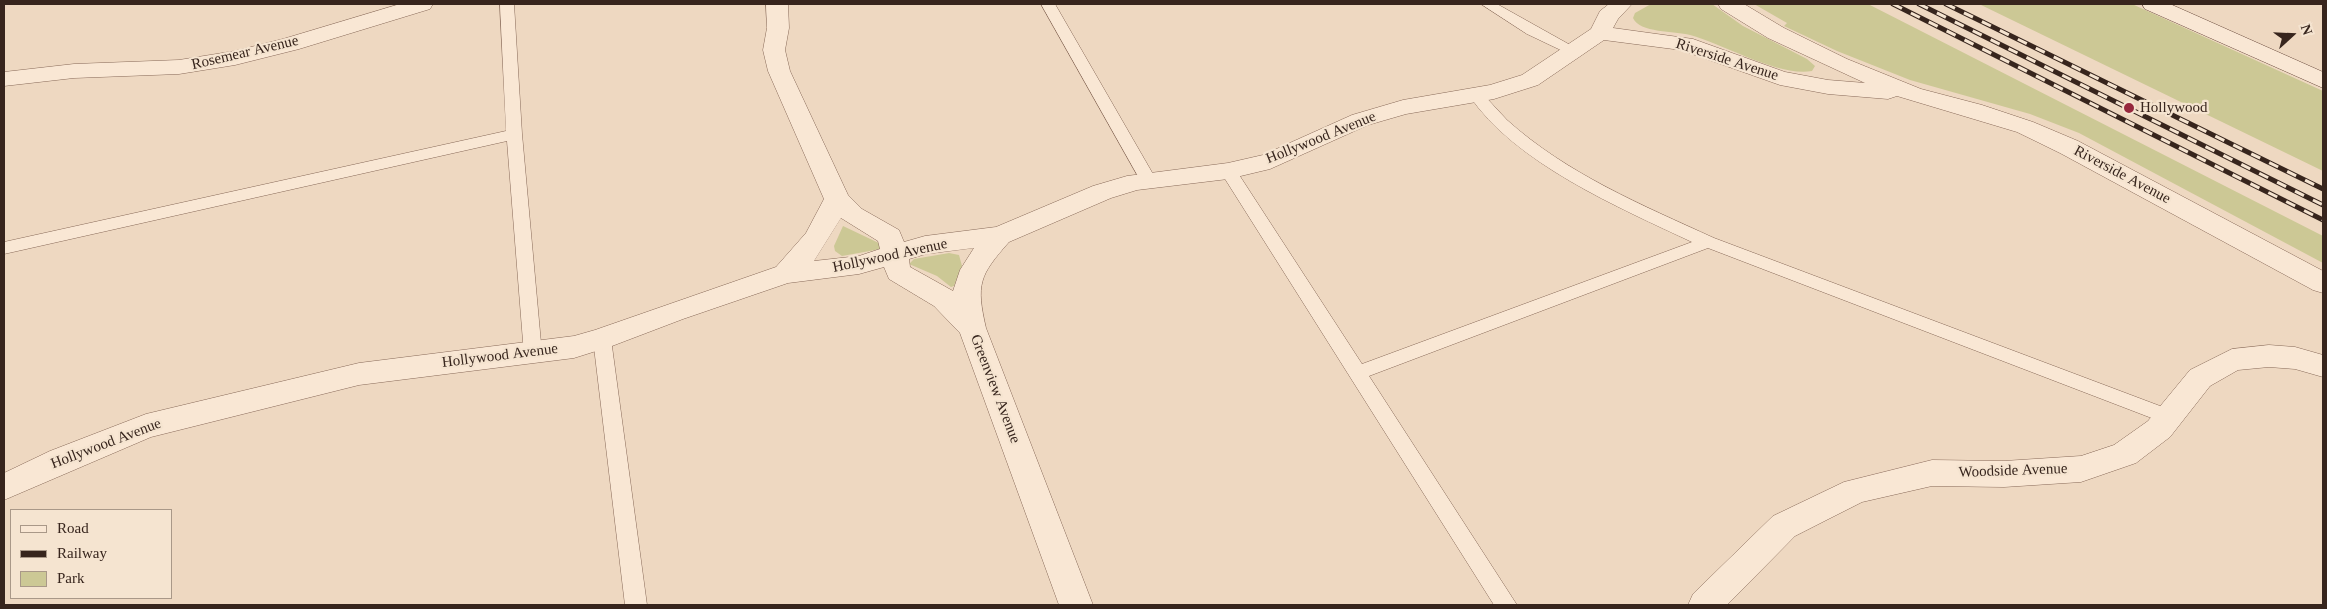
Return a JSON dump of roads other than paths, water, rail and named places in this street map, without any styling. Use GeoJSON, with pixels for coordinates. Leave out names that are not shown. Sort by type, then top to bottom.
{"type":"FeatureCollection","features":[{"type":"Feature","properties":{"kind":"street","name":"Rosemear Avenue"},"geometry":{"type":"LineString","coordinates":[[4,79],[74,71],[179,67],[235,58],[291,44],[422,4]]}},
{"type":"Feature","properties":{"kind":"street","name":"Greenview Avenue"},"geometry":{"type":"LineString","coordinates":[[777,4],[778,28],[774,50],[779,72],[837,200],[853,215],[890,236],[898,272],[944,299],[972,328],[1076,605]]}},
{"type":"Feature","properties":{"kind":"street","name":"Hollywood Avenue"},"geometry":{"type":"LineString","coordinates":[[4,487],[61,460],[146,426],[359,374],[532,354],[574,347],[602,339],[673,312],[786,274],[860,265],[925,245],[1000,236],[1030,225],[1076,202],[1102,192],[1149,181],[1228,172],[1270,161],[1360,120],[1403,107],[1476,95],[1530,80],[1600,34],[1608,16],[1621,4]]}},
{"type":"Feature","properties":{"kind":"street","name":"Riverside Avenue"},"geometry":{"type":"LineString","coordinates":[[1729,4],[1785,38],[1839,64],[1913,94],[1974,110],[2025,127],[2069,147],[2322,284]]}},
{"type":"Feature","properties":{"kind":"street"},"geometry":{"type":"LineString","coordinates":[[2153,4],[2323,81]]}},
{"type":"Feature","properties":{"kind":"street","name":"Riverside Avenue"},"geometry":{"type":"LineString","coordinates":[[1600,34],[1685,44],[1780,78],[1828,87],[1913,94]]}},
{"type":"Feature","properties":{"kind":"street"},"geometry":{"type":"LineString","coordinates":[[786,274],[802,260],[818,238],[837,200]]}},
{"type":"Feature","properties":{"kind":"street","name":"Hollywood Avenue"},"geometry":{"type":"LineString","coordinates":[[972,328],[966,293],[970,279],[984,253],[1000,236]]}},
{"type":"Feature","properties":{"kind":"street"},"geometry":{"type":"LineString","coordinates":[[2309,362],[2323,343]]}},
{"type":"Feature","properties":{"kind":"street","name":"Woodside Avenue"},"geometry":{"type":"LineString","coordinates":[[1705,605],[1784,526],[1856,491],[1932,473],[2004,474],[2081,468],[2125,454],[2159,429],[2200,378],[2232,360],[2269,356],[2309,362]]}},
{"type":"Feature","properties":{"kind":"lane"},"geometry":{"type":"LineString","coordinates":[[507,4],[514,134],[532,354]]}},
{"type":"Feature","properties":{"kind":"lane"},"geometry":{"type":"LineString","coordinates":[[1048,4],[1149,181]]}},
{"type":"Feature","properties":{"kind":"lane"},"geometry":{"type":"LineString","coordinates":[[1488,4],[1532,31],[1574,51]]}},
{"type":"Feature","properties":{"kind":"lane"},"geometry":{"type":"LineString","coordinates":[[1476,95],[1504,126],[1559,167],[1637,209],[1708,242],[2168,417]]}},
{"type":"Feature","properties":{"kind":"lane"},"geometry":{"type":"LineString","coordinates":[[4,248],[514,134]]}},
{"type":"Feature","properties":{"kind":"lane"},"geometry":{"type":"LineString","coordinates":[[1228,172],[1506,605]]}},
{"type":"Feature","properties":{"kind":"lane"},"geometry":{"type":"LineString","coordinates":[[1358,373],[1708,242]]}},
{"type":"Feature","properties":{"kind":"lane"},"geometry":{"type":"LineString","coordinates":[[602,339],[632,604]]}},
{"type":"Feature","properties":{"kind":"railway"},"geometry":{"type":"LineString","coordinates":[[1893,4],[2323,220]]}},
{"type":"Feature","properties":{"kind":"railway"},"geometry":{"type":"LineString","coordinates":[[1919,4],[2323,205]]}},
{"type":"Feature","properties":{"kind":"railway"},"geometry":{"type":"LineString","coordinates":[[1946,4],[2323,189]]}},
{"type":"Feature","properties":{"kind":"place","name":"Hollywood"},"geometry":{"type":"Point","coordinates":[2129,108]}}]}
